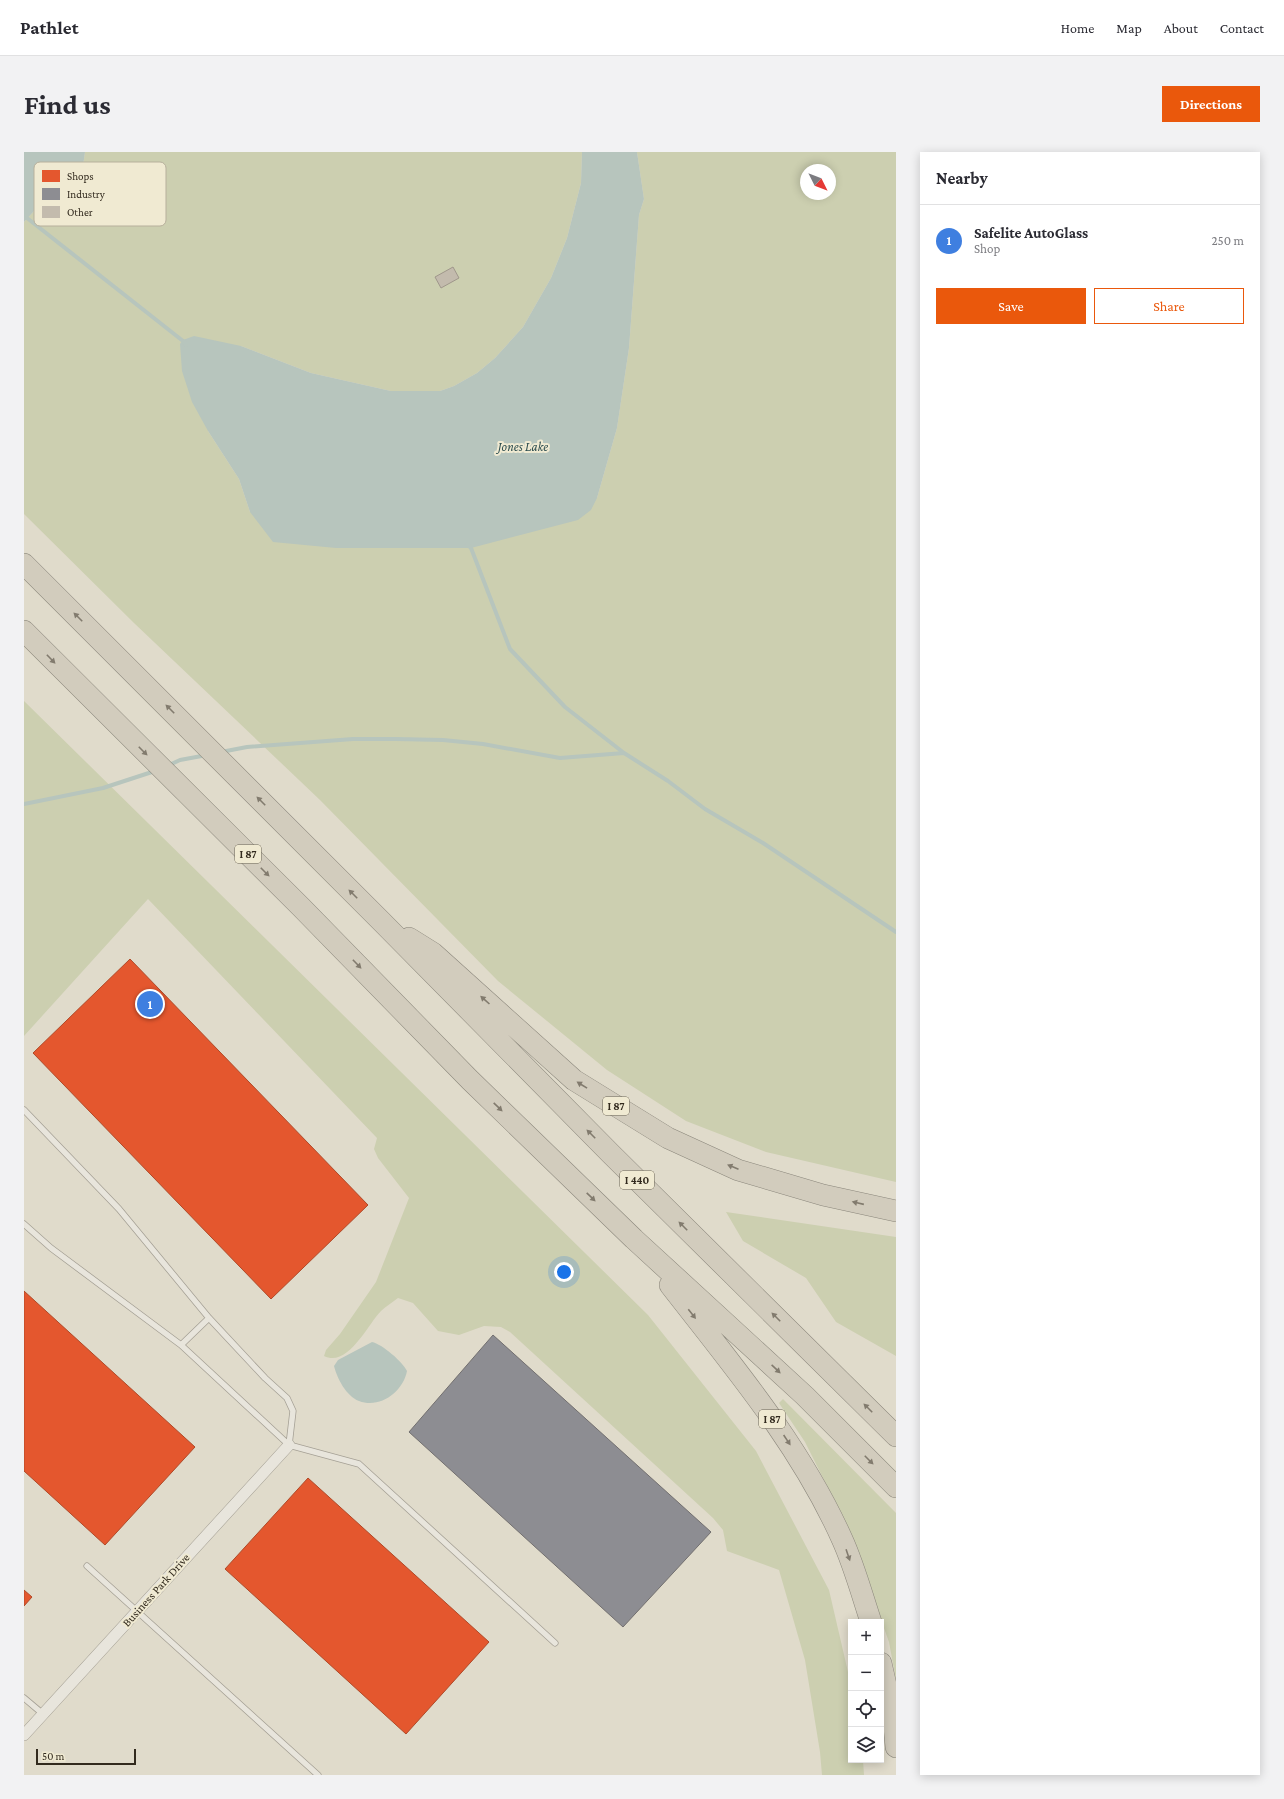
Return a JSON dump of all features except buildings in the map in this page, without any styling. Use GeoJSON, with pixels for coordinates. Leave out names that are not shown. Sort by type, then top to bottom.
{"type":"FeatureCollection","features":[{"type":"Feature","properties":{"kind":"highway","name":"I 87"},"geometry":{"type":"LineString","coordinates":[[24,564],[381,921],[433,953],[574,1080],[668,1138],[738,1170],[823,1195],[896,1211]]}},
{"type":"Feature","properties":{"kind":"highway","name":"I 87"},"geometry":{"type":"LineString","coordinates":[[24,631],[301,906],[470,1080],[634,1239],[763,1405],[804,1465],[842,1539],[871,1619]]}},
{"type":"Feature","properties":{"kind":"highway","name":"I 440"},"geometry":{"type":"LineString","coordinates":[[381,921],[622,1165],[896,1436]]}},
{"type":"Feature","properties":{"kind":"highway"},"geometry":{"type":"LineString","coordinates":[[634,1239],[805,1396],[896,1487]]}},
{"type":"Feature","properties":{"kind":"highway"},"geometry":{"type":"LineString","coordinates":[[884,1676],[893,1716],[896,1747]]}},
{"type":"Feature","properties":{"kind":"street","name":"Business Park Drive"},"geometry":{"type":"LineString","coordinates":[[24,1735],[289,1444]]}},
{"type":"Feature","properties":{"kind":"lane"},"geometry":{"type":"LineString","coordinates":[[24,1110],[119,1209],[209,1318],[265,1378],[287,1398],[293,1411],[289,1444]]}},
{"type":"Feature","properties":{"kind":"lane"},"geometry":{"type":"LineString","coordinates":[[24,1224],[51,1248],[181,1345],[289,1444],[359,1464],[555,1643]]}},
{"type":"Feature","properties":{"kind":"lane"},"geometry":{"type":"LineString","coordinates":[[181,1345],[209,1318]]}},
{"type":"Feature","properties":{"kind":"lane"},"geometry":{"type":"LineString","coordinates":[[87,1566],[318,1775]]}},
{"type":"Feature","properties":{"kind":"lane"},"geometry":{"type":"LineString","coordinates":[[24,1698],[43,1714]]}},
{"type":"Feature","properties":{"kind":"green space"},"geometry":{"type":"Polygon","coordinates":[[[85,152],[582,152],[581,183],[567,238],[551,278],[523,327],[495,358],[477,373],[454,386],[440,391],[391,391],[311,373],[241,346],[208,431],[239,479],[250,512],[597,498],[617,428],[629,348],[639,215],[644,199],[637,152],[896,152],[896,1182],[766,1152],[686,1121],[607,1070],[498,981],[320,800],[134,623],[24,514],[24,222],[34,211],[34,226],[166,226],[166,162],[84,162],[85,152]]]}},
{"type":"Feature","properties":{"kind":"green space"},"geometry":{"type":"Polygon","coordinates":[[[24,701],[648,1315],[756,1451],[829,1590],[848,1672],[848,1763],[863,1763],[864,1775],[822,1775],[820,1752],[805,1660],[779,1570],[727,1551],[723,1530],[713,1518],[510,1332],[501,1327],[484,1326],[459,1335],[438,1331],[413,1303],[398,1298],[381,1311],[357,1343],[349,1350],[341,1356],[333,1358],[324,1356],[326,1350],[340,1334],[376,1282],[409,1198],[378,1158],[374,1149],[377,1138],[148,899],[24,1036],[24,701]]]}},
{"type":"Feature","properties":{"kind":"green space"},"geometry":{"type":"Polygon","coordinates":[[[726,1212],[896,1237],[896,1356],[836,1322],[806,1278],[743,1241],[726,1212]]]}},
{"type":"Feature","properties":{"kind":"green space"},"geometry":{"type":"Polygon","coordinates":[[[783,1399],[896,1513],[896,1680],[889,1642],[884,1628],[884,1619],[881,1619],[848,1528],[805,1442],[779,1403],[783,1399]]]}},
{"type":"Feature","properties":{"kind":"water"},"geometry":{"type":"Polygon","coordinates":[[[24,152],[85,152],[84,162],[34,162],[34,211],[24,222],[24,152]]]}},
{"type":"Feature","properties":{"kind":"water","name":"Jones Lake"},"geometry":{"type":"Polygon","coordinates":[[[582,152],[637,152],[644,199],[639,215],[629,348],[617,428],[597,498],[591,510],[578,520],[471,548],[336,548],[273,542],[250,512],[239,479],[208,431],[192,402],[182,371],[180,344],[183,340],[194,336],[241,346],[311,373],[391,391],[440,391],[454,386],[477,373],[495,358],[523,327],[551,278],[567,238],[581,183],[582,152]]]}},
{"type":"Feature","properties":{"kind":"water"},"geometry":{"type":"Polygon","coordinates":[[[372,1342],[381,1346],[392,1354],[407,1371],[405,1379],[396,1392],[382,1401],[367,1403],[354,1399],[346,1391],[337,1376],[334,1366],[338,1360],[372,1342]]]}},
{"type":"Feature","properties":{"kind":"waterway"},"geometry":{"type":"LineString","coordinates":[[27,218],[34,224]]}},
{"type":"Feature","properties":{"kind":"waterway"},"geometry":{"type":"LineString","coordinates":[[37,226],[183,341],[186,345]]}},
{"type":"Feature","properties":{"kind":"waterway"},"geometry":{"type":"LineString","coordinates":[[467,544],[471,548],[510,649],[565,707],[624,753],[668,781],[705,809],[763,843],[896,932]]}},
{"type":"Feature","properties":{"kind":"waterway"},"geometry":{"type":"LineString","coordinates":[[221,752],[247,747],[353,739],[396,739],[443,740],[483,744],[560,758],[624,753]]}},
{"type":"Feature","properties":{"kind":"waterway"},"geometry":{"type":"LineString","coordinates":[[167,766],[180,760],[207,755]]}},
{"type":"Feature","properties":{"kind":"waterway"},"geometry":{"type":"LineString","coordinates":[[24,804],[103,788],[155,771]]}},
{"type":"Feature","properties":{"kind":"place","name":"Safelite AutoGlass"},"geometry":{"type":"Point","coordinates":[150,1004]}}]}
